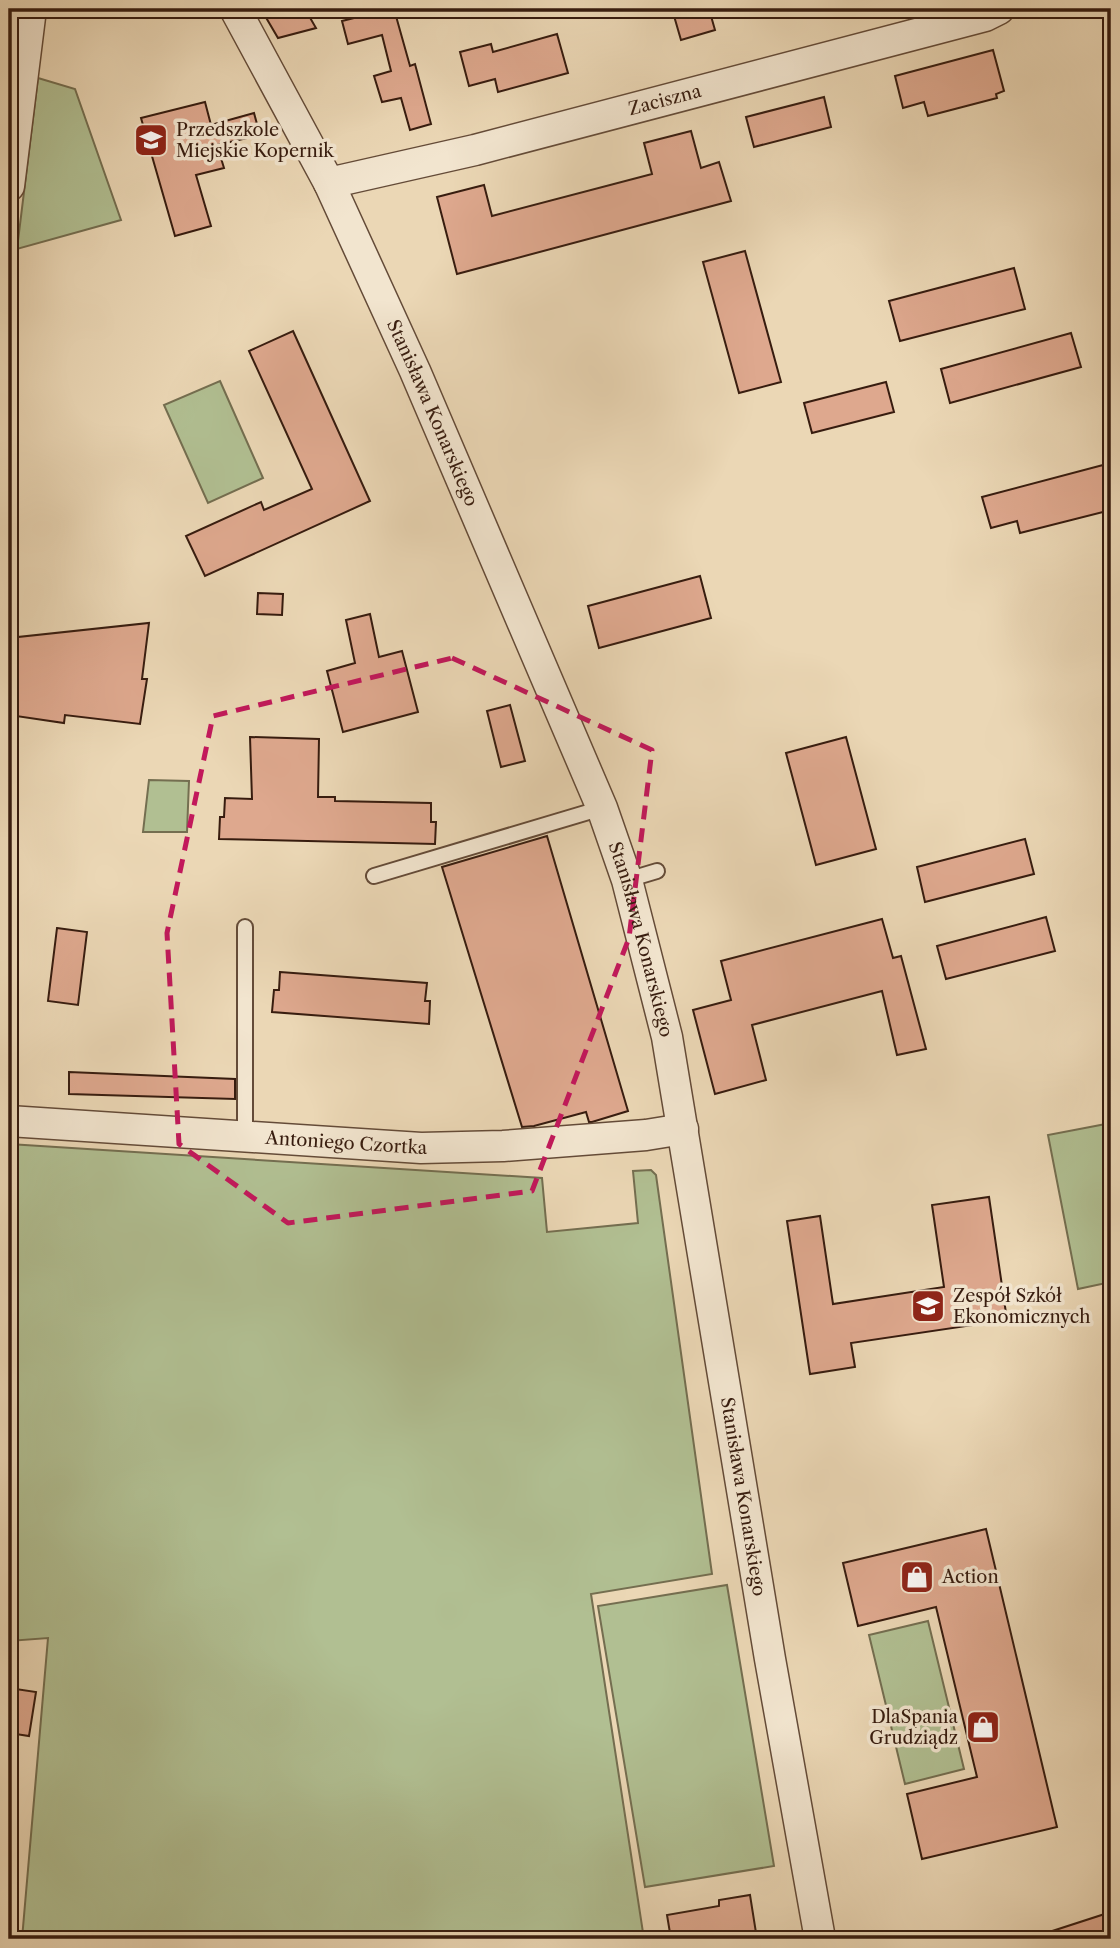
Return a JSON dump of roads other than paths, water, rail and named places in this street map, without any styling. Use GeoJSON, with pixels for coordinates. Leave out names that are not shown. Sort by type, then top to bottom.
{"type":"FeatureCollection","features":[{"type":"Feature","properties":{"kind":"street"},"geometry":{"type":"LineString","coordinates":[[9,186],[31,9]]}},
{"type":"Feature","properties":{"kind":"street","name":"Stanisława Konarskiego"},"geometry":{"type":"LineString","coordinates":[[235,9],[329,183],[420,384],[602,808],[627,880],[667,1038],[770,1659],[820,1939]]}},
{"type":"Feature","properties":{"kind":"street","name":"Zaciszna"},"geometry":{"type":"LineString","coordinates":[[329,183],[475,150],[985,16],[999,9]]}},
{"type":"Feature","properties":{"kind":"street","name":"Antoniego Czortka"},"geometry":{"type":"LineString","coordinates":[[9,1121],[421,1148],[516,1145],[646,1135],[683,1129]]}},
{"type":"Feature","properties":{"kind":"lane"},"geometry":{"type":"LineString","coordinates":[[374,876],[602,808]]}},
{"type":"Feature","properties":{"kind":"lane"},"geometry":{"type":"LineString","coordinates":[[627,880],[657,871]]}},
{"type":"Feature","properties":{"kind":"lane"},"geometry":{"type":"LineString","coordinates":[[245,928],[245,1138]]}},
{"type":"Feature","properties":{"kind":"place","name":"Przedszkole Miejskie Kopernik"},"geometry":{"type":"Point","coordinates":[151,140]}},
{"type":"Feature","properties":{"kind":"place","name":"Zespół Szkół Ekonomicznych"},"geometry":{"type":"Point","coordinates":[928,1306]}},
{"type":"Feature","properties":{"kind":"place","name":"Action"},"geometry":{"type":"Point","coordinates":[917,1577]}},
{"type":"Feature","properties":{"kind":"place","name":"DlaSpania Grudziądz"},"geometry":{"type":"Point","coordinates":[983,1727]}}]}
